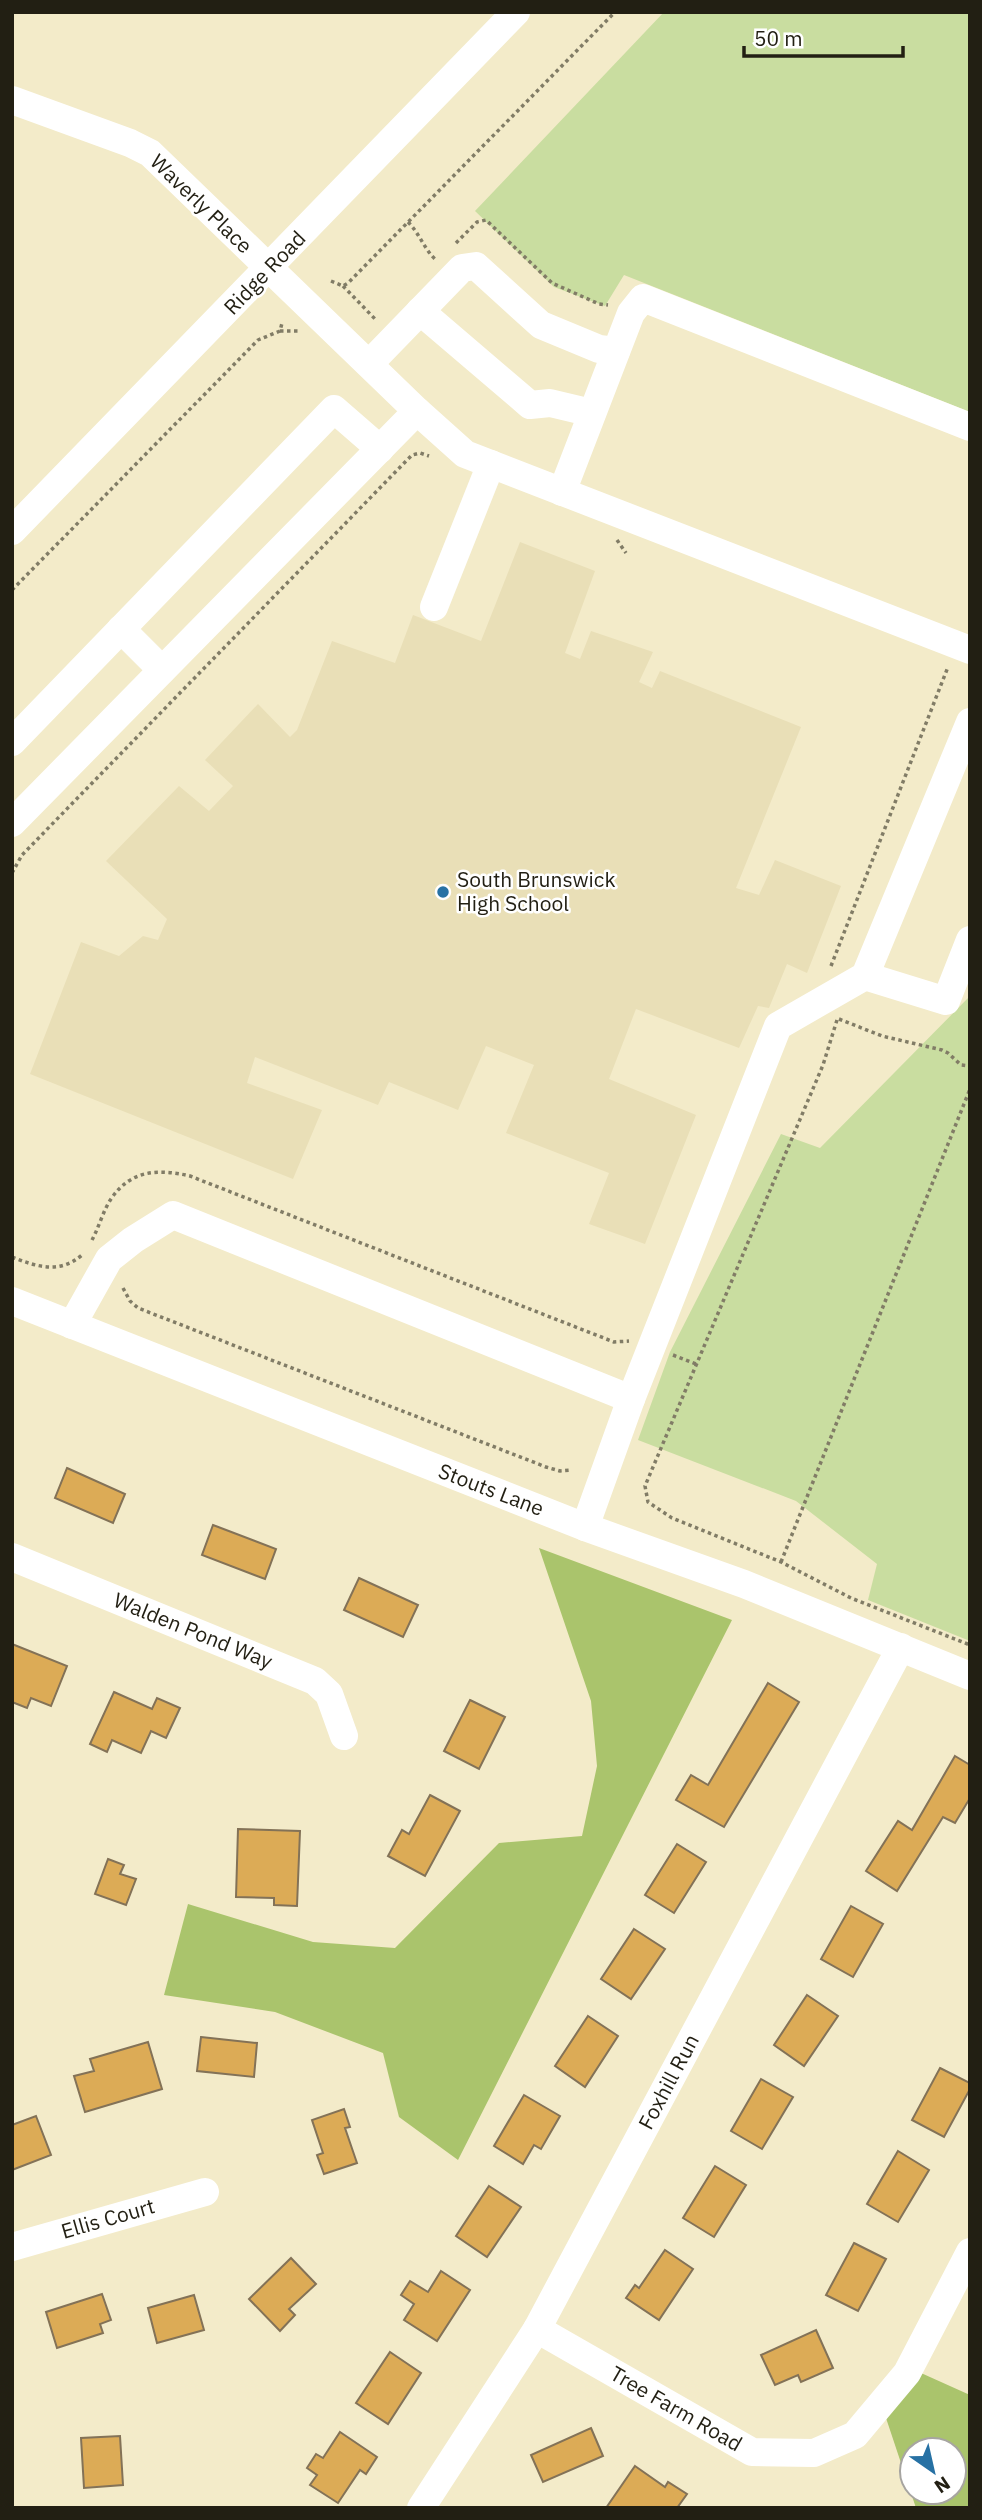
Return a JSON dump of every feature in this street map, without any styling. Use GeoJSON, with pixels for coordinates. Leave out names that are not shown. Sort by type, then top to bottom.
{"type":"FeatureCollection","features":[{"type":"Feature","properties":{"kind":"street","name":"Ridge Road"},"geometry":{"type":"LineString","coordinates":[[12,531],[516,12]]}},
{"type":"Feature","properties":{"kind":"street","name":"Waverly Place"},"geometry":{"type":"LineString","coordinates":[[12,100],[130,143],[150,153],[465,454],[964,647]]}},
{"type":"Feature","properties":{"kind":"street"},"geometry":{"type":"LineString","coordinates":[[369,364],[462,268],[476,266],[541,325],[599,349],[616,351]]}},
{"type":"Feature","properties":{"kind":"street"},"geometry":{"type":"LineString","coordinates":[[562,492],[631,313],[643,298],[970,427]]}},
{"type":"Feature","properties":{"kind":"street"},"geometry":{"type":"LineString","coordinates":[[420,311],[530,405],[551,403],[592,413]]}},
{"type":"Feature","properties":{"kind":"street"},"geometry":{"type":"LineString","coordinates":[[12,742],[334,409],[380,449]]}},
{"type":"Feature","properties":{"kind":"street"},"geometry":{"type":"LineString","coordinates":[[12,823],[417,411]]}},
{"type":"Feature","properties":{"kind":"street"},"geometry":{"type":"LineString","coordinates":[[434,607],[491,464]]}},
{"type":"Feature","properties":{"kind":"street"},"geometry":{"type":"LineString","coordinates":[[121,629],[162,670]]}},
{"type":"Feature","properties":{"kind":"street"},"geometry":{"type":"LineString","coordinates":[[585,1527],[631,1399],[778,1026],[865,976],[970,722]]}},
{"type":"Feature","properties":{"kind":"street"},"geometry":{"type":"LineString","coordinates":[[865,976],[946,1001],[970,940]]}},
{"type":"Feature","properties":{"kind":"street"},"geometry":{"type":"LineString","coordinates":[[72,1325],[109,1259],[132,1240],[173,1216],[631,1399]]}},
{"type":"Feature","properties":{"kind":"street","name":"Stouts Lane"},"geometry":{"type":"LineString","coordinates":[[12,1301],[585,1527],[744,1584],[970,1675]]}},
{"type":"Feature","properties":{"kind":"street","name":"Walden Pond Way"},"geometry":{"type":"LineString","coordinates":[[12,1556],[315,1681],[329,1694],[344,1736]]}},
{"type":"Feature","properties":{"kind":"street","name":"Foxhill Run"},"geometry":{"type":"LineString","coordinates":[[421,2508],[537,2329],[901,1647]]}},
{"type":"Feature","properties":{"kind":"street","name":"Ellis Court"},"geometry":{"type":"LineString","coordinates":[[12,2247],[205,2192]]}},
{"type":"Feature","properties":{"kind":"street","name":"Tree Farm Road"},"geometry":{"type":"LineString","coordinates":[[537,2329],[752,2452],[814,2453],[856,2435],[907,2372],[970,2252]]}},
{"type":"Feature","properties":{"kind":"path"},"geometry":{"type":"LineString","coordinates":[[331,281],[343,286],[348,283],[615,12]]}},
{"type":"Feature","properties":{"kind":"path"},"geometry":{"type":"LineString","coordinates":[[408,222],[437,262]]}},
{"type":"Feature","properties":{"kind":"path"},"geometry":{"type":"LineString","coordinates":[[12,590],[251,347],[269,334],[280,331],[282,323]]}},
{"type":"Feature","properties":{"kind":"path"},"geometry":{"type":"LineString","coordinates":[[12,873],[22,855],[412,455]]}},
{"type":"Feature","properties":{"kind":"path"},"geometry":{"type":"LineString","coordinates":[[830,969],[964,647]]}},
{"type":"Feature","properties":{"kind":"path"},"geometry":{"type":"LineString","coordinates":[[970,1066],[961,1065],[942,1050],[882,1035],[837,1018],[823,1065],[645,1486],[648,1503],[659,1512],[781,1562],[851,1598],[970,1645]]}},
{"type":"Feature","properties":{"kind":"path"},"geometry":{"type":"LineString","coordinates":[[781,1562],[970,1089]]}},
{"type":"Feature","properties":{"kind":"path"},"geometry":{"type":"LineString","coordinates":[[90,1245],[110,1200],[120,1188],[134,1178],[150,1172],[166,1171],[190,1176],[614,1342],[637,1341]]}},
{"type":"Feature","properties":{"kind":"path"},"geometry":{"type":"LineString","coordinates":[[12,1257],[37,1266],[50,1267],[68,1265],[85,1251]]}},
{"type":"Feature","properties":{"kind":"path"},"geometry":{"type":"LineString","coordinates":[[123,1287],[130,1301],[138,1308],[546,1467],[572,1471]]}},
{"type":"Feature","properties":{"kind":"shaded area","name":"South Brunswick High School"},"geometry":{"type":"Polygon","coordinates":[[[520,542],[595,571],[565,653],[580,659],[591,631],[653,652],[639,682],[652,688],[660,671],[801,727],[736,888],[759,895],[775,860],[841,886],[807,973],[787,964],[769,1008],[758,1006],[739,1048],[636,1009],[609,1079],[696,1115],[645,1244],[589,1224],[609,1173],[506,1133],[534,1065],[486,1046],[458,1110],[389,1082],[378,1105],[255,1057],[247,1083],[322,1110],[293,1179],[30,1074],[81,942],[119,956],[143,936],[158,940],[167,919],[106,861],[179,786],[209,811],[233,786],[205,760],[258,704],[290,737],[297,730],[332,641],[395,663],[413,615],[481,641],[520,542]]]}},
{"type":"Feature","properties":{"kind":"green space"},"geometry":{"type":"Polygon","coordinates":[[[664,12],[970,12],[970,412],[624,275],[605,306],[554,287],[475,211],[664,12]]]}},
{"type":"Feature","properties":{"kind":"green space"},"geometry":{"type":"Polygon","coordinates":[[[970,996],[970,1641],[868,1600],[877,1564],[796,1501],[638,1440],[670,1352],[781,1134],[820,1148],[970,996]]]}},
{"type":"Feature","properties":{"kind":"green space"},"geometry":{"type":"Polygon","coordinates":[[[539,1548],[732,1620],[458,2160],[399,2117],[383,2053],[275,2012],[164,1995],[188,1904],[313,1942],[395,1948],[499,1843],[582,1836],[597,1766],[591,1701],[539,1548]]]}},
{"type":"Feature","properties":{"kind":"green space"},"geometry":{"type":"Polygon","coordinates":[[[901,2364],[970,2395],[970,2508],[915,2506],[968,2506],[968,2436],[898,2436],[898,2454],[880,2400],[901,2364]]]}},
{"type":"Feature","properties":{"kind":"building"},"geometry":{"type":"Polygon","coordinates":[[[67,1468],[125,1494],[113,1523],[55,1498],[67,1468]]]}},
{"type":"Feature","properties":{"kind":"building"},"geometry":{"type":"Polygon","coordinates":[[[213,1525],[276,1549],[265,1579],[202,1555],[213,1525]]]}},
{"type":"Feature","properties":{"kind":"building"},"geometry":{"type":"Polygon","coordinates":[[[359,1578],[418,1605],[403,1637],[344,1610],[359,1578]]]}},
{"type":"Feature","properties":{"kind":"building"},"geometry":{"type":"Polygon","coordinates":[[[12,1644],[67,1666],[51,1706],[31,1698],[27,1708],[12,1702],[12,1644]]]}},
{"type":"Feature","properties":{"kind":"building"},"geometry":{"type":"Polygon","coordinates":[[[768,1683],[799,1702],[724,1827],[676,1800],[691,1775],[708,1785],[768,1683]]]}},
{"type":"Feature","properties":{"kind":"building"},"geometry":{"type":"Polygon","coordinates":[[[114,1692],[152,1709],[157,1698],[180,1708],[166,1738],[151,1731],[141,1753],[112,1740],[107,1752],[90,1744],[114,1692]]]}},
{"type":"Feature","properties":{"kind":"building"},"geometry":{"type":"Polygon","coordinates":[[[470,1700],[505,1717],[479,1769],[444,1751],[470,1700]]]}},
{"type":"Feature","properties":{"kind":"building"},"geometry":{"type":"Polygon","coordinates":[[[955,1756],[970,1765],[970,1798],[955,1823],[943,1817],[897,1891],[866,1871],[898,1821],[912,1830],[955,1756]]]}},
{"type":"Feature","properties":{"kind":"building"},"geometry":{"type":"Polygon","coordinates":[[[430,1795],[460,1811],[425,1876],[388,1856],[402,1830],[409,1834],[430,1795]]]}},
{"type":"Feature","properties":{"kind":"building"},"geometry":{"type":"Polygon","coordinates":[[[238,1829],[300,1831],[297,1906],[274,1905],[274,1898],[236,1897],[238,1829]]]}},
{"type":"Feature","properties":{"kind":"building"},"geometry":{"type":"Polygon","coordinates":[[[677,1844],[706,1862],[674,1913],[645,1895],[677,1844]]]}},
{"type":"Feature","properties":{"kind":"building"},"geometry":{"type":"Polygon","coordinates":[[[108,1859],[124,1865],[120,1874],[136,1879],[126,1905],[95,1894],[108,1859]]]}},
{"type":"Feature","properties":{"kind":"building"},"geometry":{"type":"Polygon","coordinates":[[[851,1906],[883,1924],[853,1977],[821,1959],[851,1906]]]}},
{"type":"Feature","properties":{"kind":"building"},"geometry":{"type":"Polygon","coordinates":[[[634,1929],[665,1949],[631,1999],[601,1979],[634,1929]]]}},
{"type":"Feature","properties":{"kind":"building"},"geometry":{"type":"Polygon","coordinates":[[[807,1995],[838,2016],[804,2066],[774,2045],[807,1995]]]}},
{"type":"Feature","properties":{"kind":"building"},"geometry":{"type":"Polygon","coordinates":[[[588,2016],[618,2036],[585,2087],[555,2066],[588,2016]]]}},
{"type":"Feature","properties":{"kind":"building"},"geometry":{"type":"Polygon","coordinates":[[[201,2037],[257,2043],[254,2077],[197,2071],[201,2037]]]}},
{"type":"Feature","properties":{"kind":"building"},"geometry":{"type":"Polygon","coordinates":[[[148,2042],[162,2089],[85,2112],[74,2076],[94,2071],[90,2059],[148,2042]]]}},
{"type":"Feature","properties":{"kind":"building"},"geometry":{"type":"Polygon","coordinates":[[[940,2068],[970,2083],[970,2089],[944,2137],[912,2120],[940,2068]]]}},
{"type":"Feature","properties":{"kind":"building"},"geometry":{"type":"Polygon","coordinates":[[[761,2079],[793,2097],[762,2149],[731,2131],[761,2079]]]}},
{"type":"Feature","properties":{"kind":"building"},"geometry":{"type":"Polygon","coordinates":[[[524,2095],[560,2116],[541,2149],[534,2145],[523,2164],[494,2146],[524,2095]]]}},
{"type":"Feature","properties":{"kind":"building"},"geometry":{"type":"Polygon","coordinates":[[[344,2109],[350,2127],[345,2128],[357,2163],[324,2174],[317,2155],[323,2153],[312,2120],[344,2109]]]}},
{"type":"Feature","properties":{"kind":"building"},"geometry":{"type":"Polygon","coordinates":[[[36,2116],[51,2155],[12,2170],[12,2125],[36,2116]]]}},
{"type":"Feature","properties":{"kind":"building"},"geometry":{"type":"Polygon","coordinates":[[[898,2151],[929,2170],[898,2222],[867,2204],[898,2151]]]}},
{"type":"Feature","properties":{"kind":"building"},"geometry":{"type":"Polygon","coordinates":[[[715,2166],[746,2185],[714,2237],[683,2218],[715,2166]]]}},
{"type":"Feature","properties":{"kind":"building"},"geometry":{"type":"Polygon","coordinates":[[[489,2186],[521,2207],[487,2257],[456,2236],[489,2186]]]}},
{"type":"Feature","properties":{"kind":"building"},"geometry":{"type":"Polygon","coordinates":[[[854,2243],[886,2259],[858,2311],[826,2295],[854,2243]]]}},
{"type":"Feature","properties":{"kind":"building"},"geometry":{"type":"Polygon","coordinates":[[[665,2250],[693,2269],[659,2320],[626,2298],[635,2285],[639,2288],[665,2250]]]}},
{"type":"Feature","properties":{"kind":"building"},"geometry":{"type":"Polygon","coordinates":[[[291,2258],[316,2284],[289,2309],[295,2315],[280,2331],[249,2299],[291,2258]]]}},
{"type":"Feature","properties":{"kind":"building"},"geometry":{"type":"Polygon","coordinates":[[[441,2271],[470,2290],[437,2341],[404,2320],[414,2304],[401,2295],[410,2281],[428,2292],[441,2271]]]}},
{"type":"Feature","properties":{"kind":"building"},"geometry":{"type":"Polygon","coordinates":[[[102,2294],[111,2320],[100,2324],[103,2333],[57,2348],[46,2312],[102,2294]]]}},
{"type":"Feature","properties":{"kind":"building"},"geometry":{"type":"Polygon","coordinates":[[[194,2295],[204,2330],[157,2343],[148,2308],[194,2295]]]}},
{"type":"Feature","properties":{"kind":"building"},"geometry":{"type":"Polygon","coordinates":[[[816,2330],[833,2368],[801,2382],[798,2375],[775,2385],[761,2355],[816,2330]]]}},
{"type":"Feature","properties":{"kind":"building"},"geometry":{"type":"Polygon","coordinates":[[[390,2352],[421,2373],[388,2424],[356,2403],[390,2352]]]}},
{"type":"Feature","properties":{"kind":"building"},"geometry":{"type":"Polygon","coordinates":[[[591,2428],[603,2456],[543,2482],[531,2455],[591,2428]]]}},
{"type":"Feature","properties":{"kind":"building"},"geometry":{"type":"Polygon","coordinates":[[[340,2432],[377,2457],[366,2474],[360,2470],[338,2503],[310,2485],[317,2475],[307,2468],[316,2454],[323,2458],[340,2432]]]}},
{"type":"Feature","properties":{"kind":"building"},"geometry":{"type":"Polygon","coordinates":[[[120,2436],[123,2485],[84,2488],[81,2438],[120,2436]]]}},
{"type":"Feature","properties":{"kind":"building"},"geometry":{"type":"Polygon","coordinates":[[[635,2466],[665,2487],[668,2482],[687,2494],[677,2508],[606,2508],[635,2466]]]}},
{"type":"Feature","properties":{"kind":"place","name":"South Brunswick High School"},"geometry":{"type":"Point","coordinates":[443,892]}}]}
